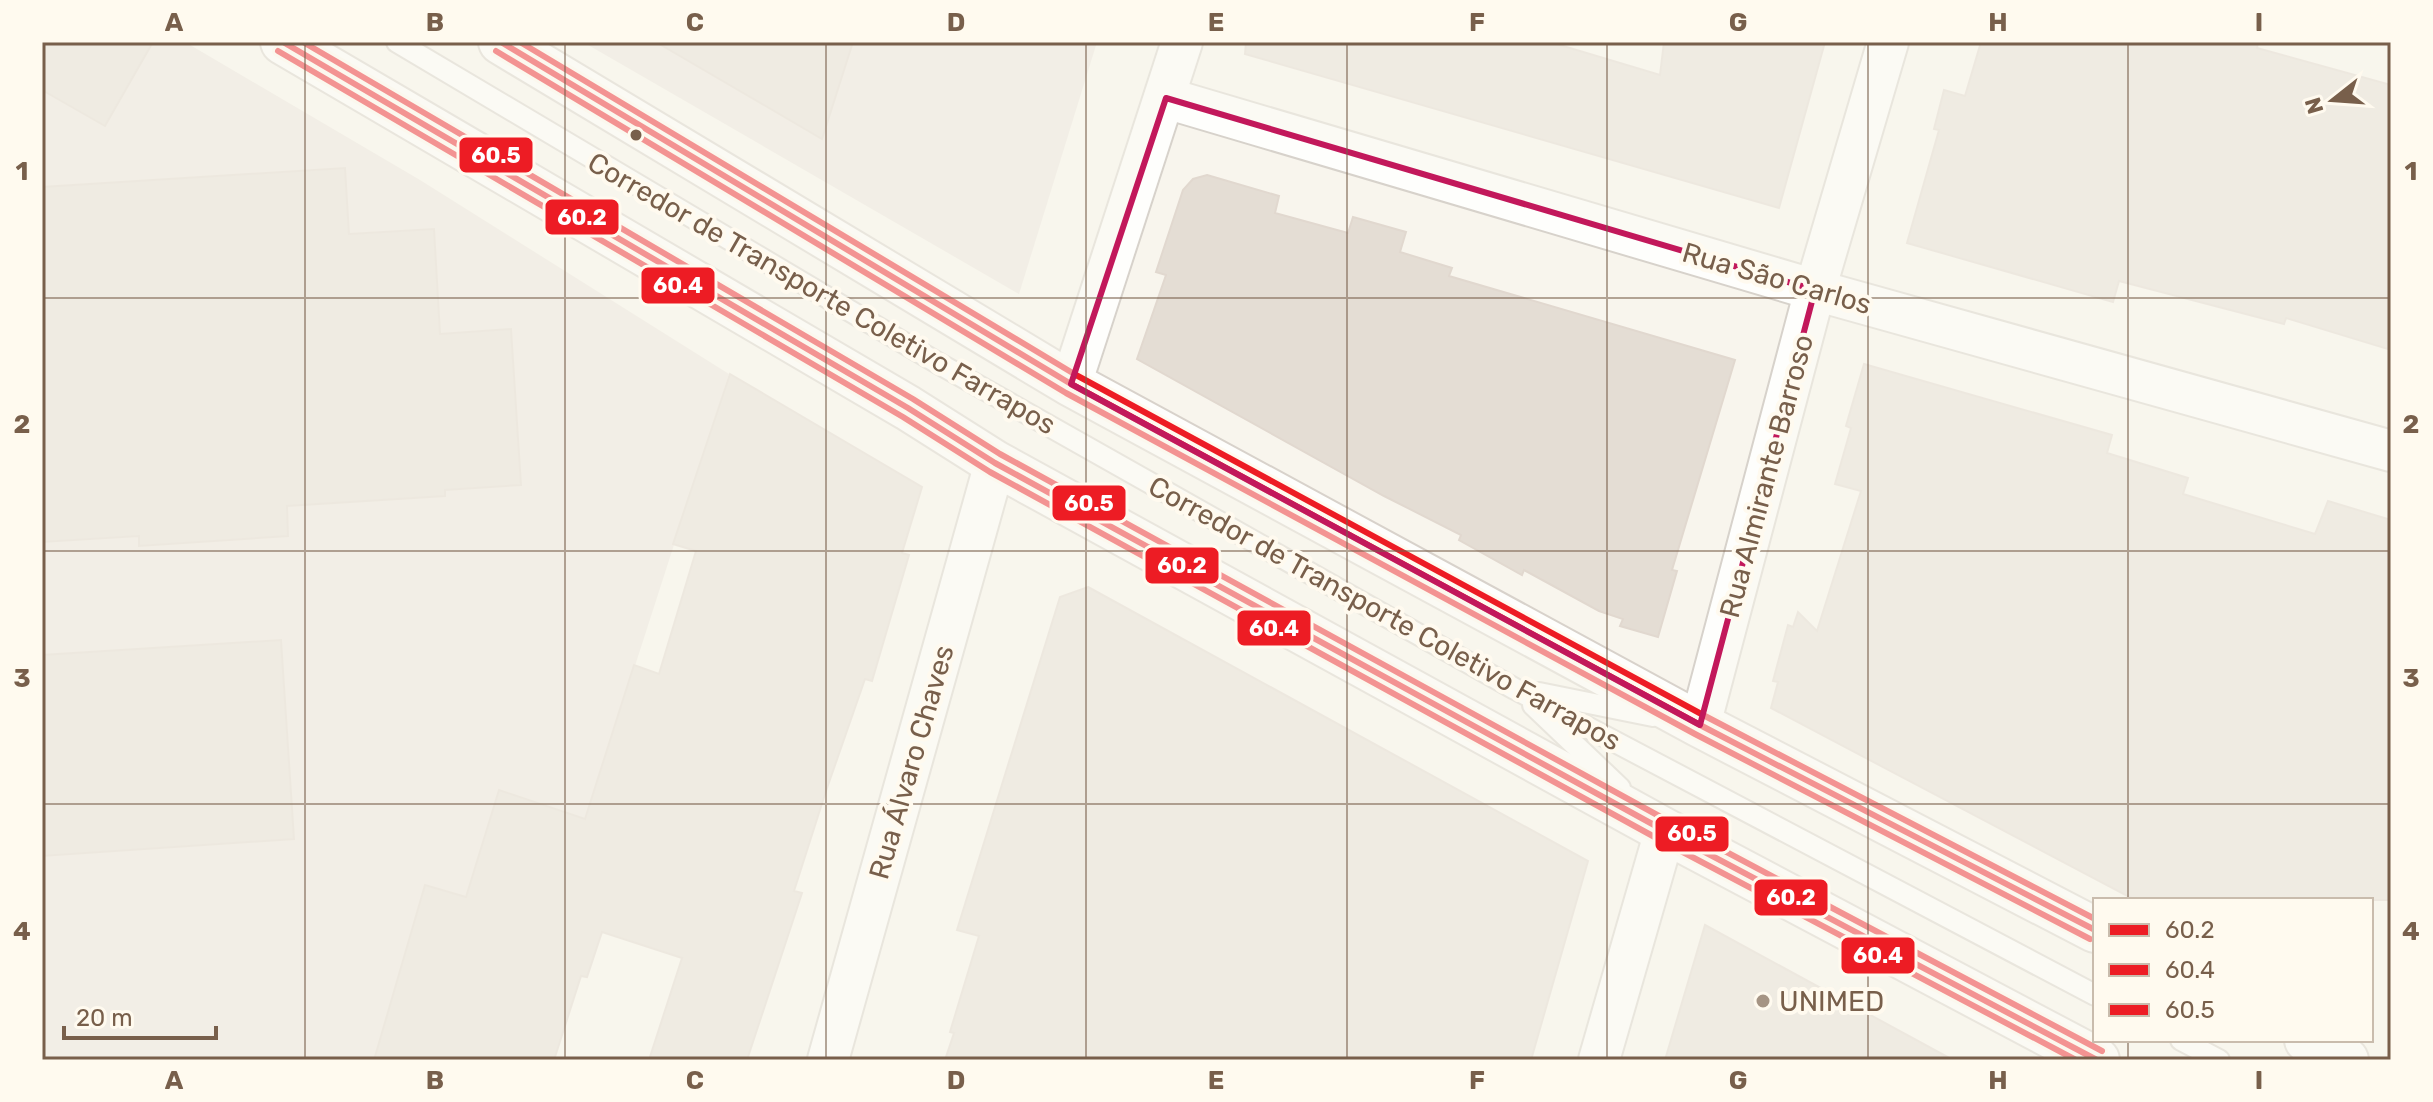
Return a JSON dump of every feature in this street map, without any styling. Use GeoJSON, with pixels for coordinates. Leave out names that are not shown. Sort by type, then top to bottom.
{"type":"FeatureCollection","features":[{"type":"Feature","properties":{"kind":"main road"},"geometry":{"type":"LineString","coordinates":[[283,42],[908,408],[995,463],[1665,831],[2097,1060]]}},
{"type":"Feature","properties":{"kind":"main road"},"geometry":{"type":"LineString","coordinates":[[501,42],[1071,384],[1700,725],[2093,929]]}},
{"type":"Feature","properties":{"kind":"main road"},"geometry":{"type":"LineString","coordinates":[[2311,1042],[2346,1060]]}},
{"type":"Feature","properties":{"kind":"street"},"geometry":{"type":"LineString","coordinates":[[1071,384],[1182,42]]}},
{"type":"Feature","properties":{"kind":"street","name":"Rua Almirante Barroso"},"geometry":{"type":"LineString","coordinates":[[1700,725],[1815,290],[1888,42]]}},
{"type":"Feature","properties":{"kind":"street","name":"Rua São Carlos"},"geometry":{"type":"LineString","coordinates":[[1166,98],[1815,290],[2391,451]]}},
{"type":"Feature","properties":{"kind":"street","name":"Rua Álvaro Chaves"},"geometry":{"type":"LineString","coordinates":[[828,1060],[995,463]]}},
{"type":"Feature","properties":{"kind":"street"},"geometry":{"type":"LineString","coordinates":[[1599,1060],[1665,831]]}},
{"type":"Feature","properties":{"kind":"lane","name":"Corredor de Transporte Coletivo Farrapos"},"geometry":{"type":"LineString","coordinates":[[397,42],[936,362],[1515,689],[2093,994]]}},
{"type":"Feature","properties":{"kind":"lane"},"geometry":{"type":"LineString","coordinates":[[1515,689],[1700,725]]}},
{"type":"Feature","properties":{"kind":"lane"},"geometry":{"type":"LineString","coordinates":[[1515,689],[1665,831]]}},
{"type":"Feature","properties":{"kind":"lane"},"geometry":{"type":"LineString","coordinates":[[2185,1042],[2219,1060]]}},
{"type":"Feature","properties":{"kind":"highlighted area"},"geometry":{"type":"Polygon","coordinates":[[[1166,98],[1815,290],[1700,725],[1071,384],[1166,98]]]}},
{"type":"Feature","properties":{"kind":"shaded area"},"geometry":{"type":"Polygon","coordinates":[[[42,42],[185,42],[420,180],[729,374],[508,1060],[42,1060],[42,42]]]}},
{"type":"Feature","properties":{"kind":"shaded area"},"geometry":{"type":"Polygon","coordinates":[[[583,42],[1097,42],[1019,294],[583,42]]]}},
{"type":"Feature","properties":{"kind":"building"},"geometry":{"type":"Polygon","coordinates":[[[42,42],[153,42],[105,126],[42,90],[42,42]]]}},
{"type":"Feature","properties":{"kind":"building"},"geometry":{"type":"Polygon","coordinates":[[[656,42],[853,42],[822,139],[656,42]]]}},
{"type":"Feature","properties":{"kind":"building"},"geometry":{"type":"Polygon","coordinates":[[[1246,42],[1550,42],[1660,75],[1664,42],[1825,42],[1779,208],[1245,54],[1246,42]]]}},
{"type":"Feature","properties":{"kind":"building"},"geometry":{"type":"Polygon","coordinates":[[[1981,42],[2258,42],[2257,48],[2391,85],[2391,350],[2286,318],[2284,324],[2119,281],[2113,302],[1907,243],[1939,130],[1934,129],[1944,90],[1965,96],[1981,42]]]}},
{"type":"Feature","properties":{"kind":"building"},"geometry":{"type":"Polygon","coordinates":[[[345,168],[349,234],[434,229],[440,334],[511,329],[521,485],[445,490],[445,496],[287,506],[288,536],[139,546],[139,536],[42,542],[42,187],[345,168]]]}},
{"type":"Feature","properties":{"kind":"building"},"geometry":{"type":"Polygon","coordinates":[[[1207,175],[1279,196],[1275,213],[1348,233],[1353,217],[1406,232],[1400,252],[1452,268],[1449,276],[1735,360],[1672,570],[1677,571],[1658,637],[1620,626],[1623,619],[1599,611],[1524,570],[1522,575],[1459,540],[1461,535],[1384,496],[1137,359],[1166,275],[1156,272],[1183,190],[1193,179],[1207,175]]]}},
{"type":"Feature","properties":{"kind":"building"},"geometry":{"type":"Polygon","coordinates":[[[1864,364],[2112,435],[2107,453],[2188,478],[2183,494],[2315,534],[2328,501],[2391,520],[2391,900],[2131,898],[1771,708],[1778,682],[1773,681],[1788,625],[1793,627],[1798,612],[1817,631],[1861,491],[1835,484],[1851,428],[1846,426],[1864,364]]]}},
{"type":"Feature","properties":{"kind":"building"},"geometry":{"type":"Polygon","coordinates":[[[730,374],[922,487],[902,553],[909,555],[872,681],[865,679],[826,791],[794,891],[802,893],[747,1060],[649,1060],[682,958],[602,932],[587,977],[581,976],[554,1060],[374,1060],[425,885],[466,897],[499,790],[585,819],[634,665],[659,674],[696,551],[673,544],[730,374]]]}},
{"type":"Feature","properties":{"kind":"building"},"geometry":{"type":"Polygon","coordinates":[[[1088,587],[1588,861],[1531,1060],[945,1060],[954,1033],[950,1032],[979,936],[957,930],[1060,597],[1088,587]]]}},
{"type":"Feature","properties":{"kind":"building"},"geometry":{"type":"Polygon","coordinates":[[[281,640],[294,839],[42,856],[42,655],[281,640]]]}},
{"type":"Feature","properties":{"kind":"building","name":"UNIMED"},"geometry":{"type":"Polygon","coordinates":[[[1705,925],[1953,1060],[1665,1060],[1705,925]]]}},
{"type":"Feature","properties":{"kind":"transit line","name":"60.2"},"geometry":{"type":"LineString","coordinates":[[283,42],[908,408],[995,463],[1665,831],[2097,1060]]}},
{"type":"Feature","properties":{"kind":"transit line","name":"60.5"},"geometry":{"type":"LineString","coordinates":[[303,42],[913,399],[1000,454],[1670,822],[2102,1051]]}},
{"type":"Feature","properties":{"kind":"transit line","name":"60.2"},"geometry":{"type":"LineString","coordinates":[[501,42],[1071,384],[1700,725],[2093,929]]}},
{"type":"Feature","properties":{"kind":"transit line","name":"60.5"},"geometry":{"type":"LineString","coordinates":[[520,42],[1076,375],[1705,716],[2093,918]]}},
{"type":"Feature","properties":{"kind":"transit line","name":"60.4"},"geometry":{"type":"LineString","coordinates":[[278,51],[903,417],[990,472],[1660,840],[2076,1060]]}},
{"type":"Feature","properties":{"kind":"transit line","name":"60.4"},"geometry":{"type":"LineString","coordinates":[[496,51],[1066,393],[1695,734],[2090,939]]}},
{"type":"Feature","properties":{"kind":"place","name":"UNIMED"},"geometry":{"type":"Point","coordinates":[1763,1001]}}]}
